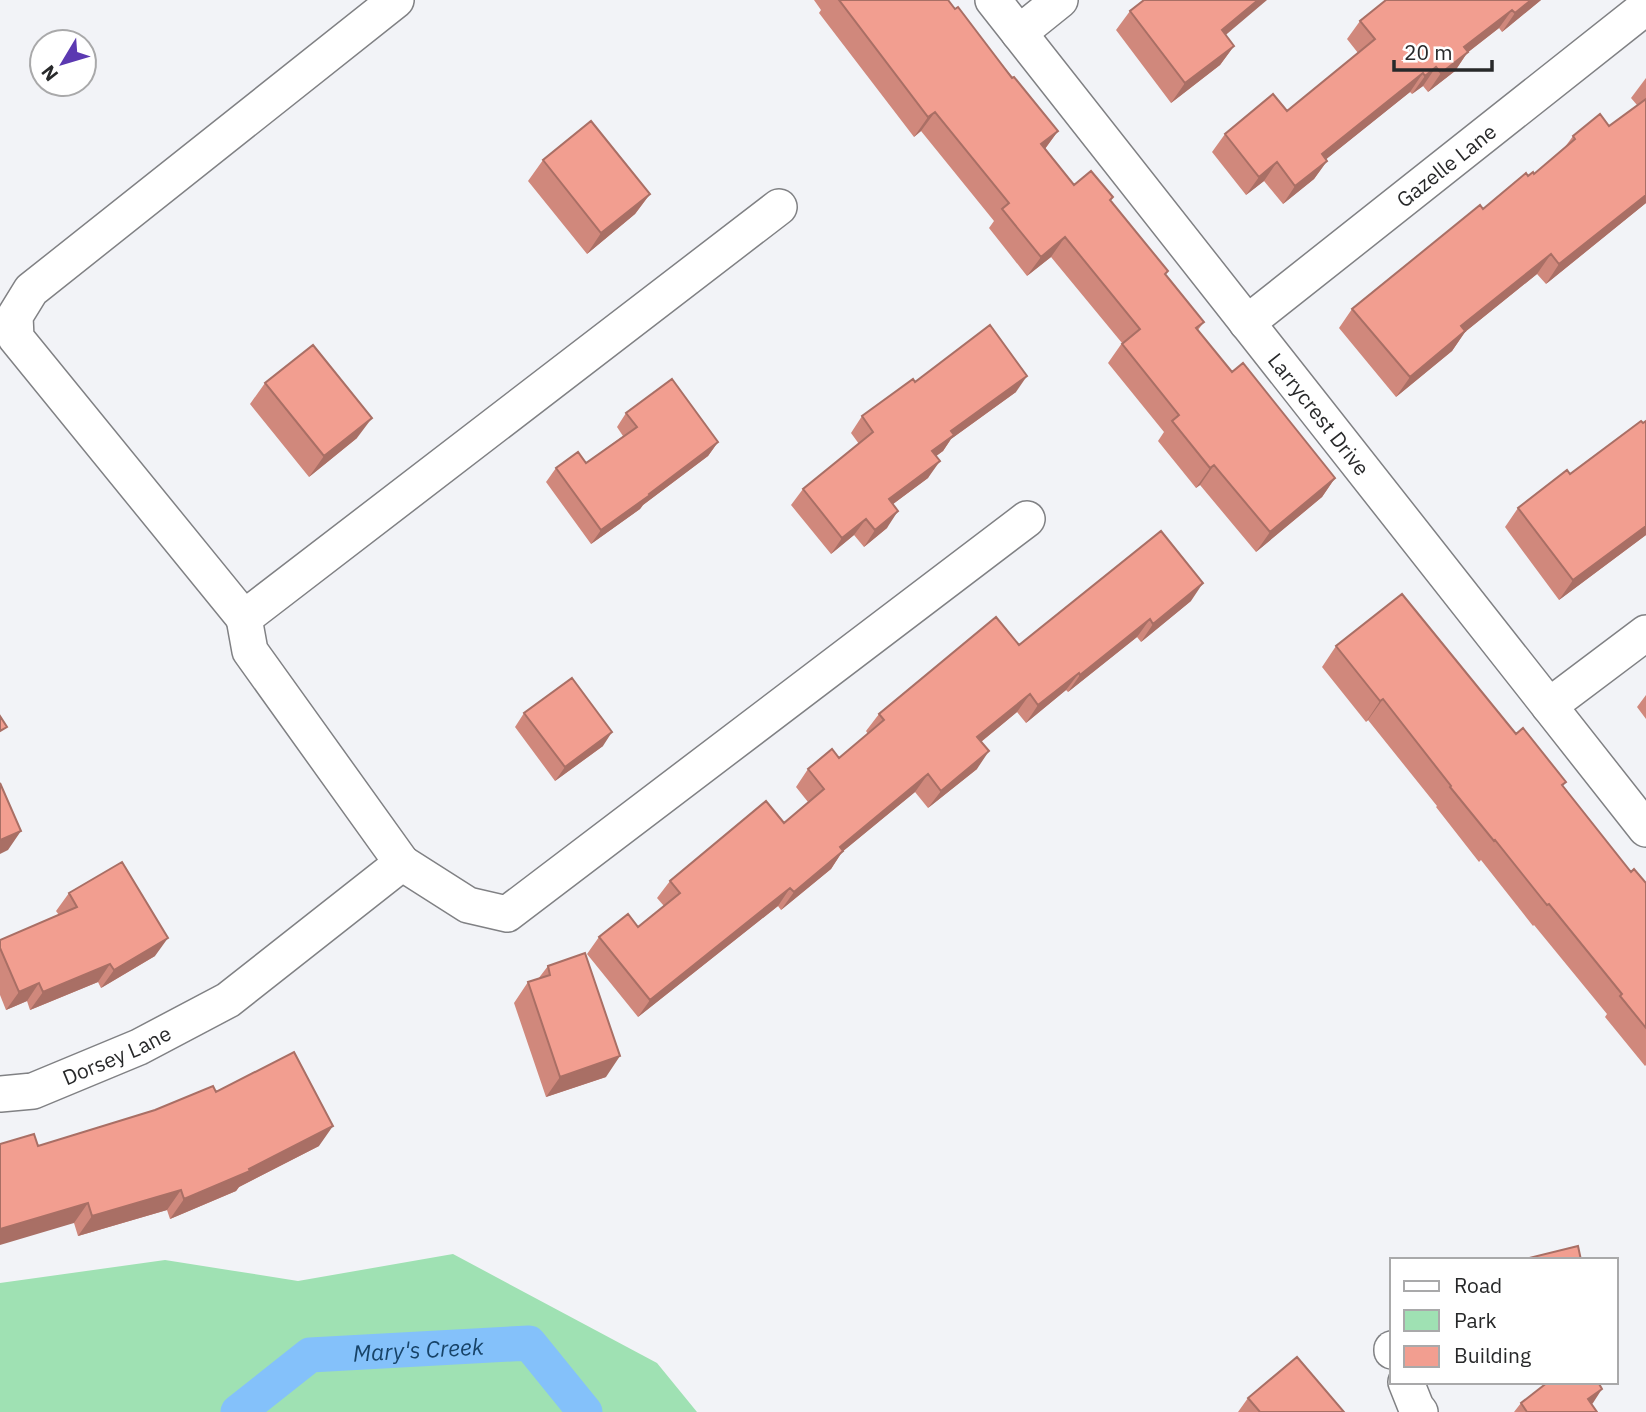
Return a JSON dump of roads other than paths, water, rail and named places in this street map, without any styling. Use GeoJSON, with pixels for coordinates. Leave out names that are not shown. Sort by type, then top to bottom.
{"type":"FeatureCollection","features":[{"type":"Feature","properties":{"kind":"street"},"geometry":{"type":"LineString","coordinates":[[396,0],[32,290],[15,316],[8,320],[16,338],[244,618],[250,651],[402,863],[468,905],[507,914],[1027,519]]}},
{"type":"Feature","properties":{"kind":"street","name":"Larrycrest Drive"},"geometry":{"type":"LineString","coordinates":[[993,0],[1646,829]]}},
{"type":"Feature","properties":{"kind":"street"},"geometry":{"type":"LineString","coordinates":[[1018,33],[1060,0]]}},
{"type":"Feature","properties":{"kind":"street","name":"Gazelle Lane"},"geometry":{"type":"LineString","coordinates":[[1247,323],[1646,7]]}},
{"type":"Feature","properties":{"kind":"street"},"geometry":{"type":"LineString","coordinates":[[244,618],[779,207]]}},
{"type":"Feature","properties":{"kind":"street"},"geometry":{"type":"LineString","coordinates":[[1549,706],[1646,633]]}},
{"type":"Feature","properties":{"kind":"street","name":"Dorsey Lane"},"geometry":{"type":"LineString","coordinates":[[0,1094],[33,1091],[139,1047],[228,1000],[402,863]]}},
{"type":"Feature","properties":{"kind":"street"},"geometry":{"type":"LineString","coordinates":[[1407,1384],[1420,1412]]}},
{"type":"Feature","properties":{"kind":"waterway","name":"Mary's Creek"},"geometry":{"type":"LineString","coordinates":[[238,1412],[310,1355],[529,1343],[585,1412]]}}]}
